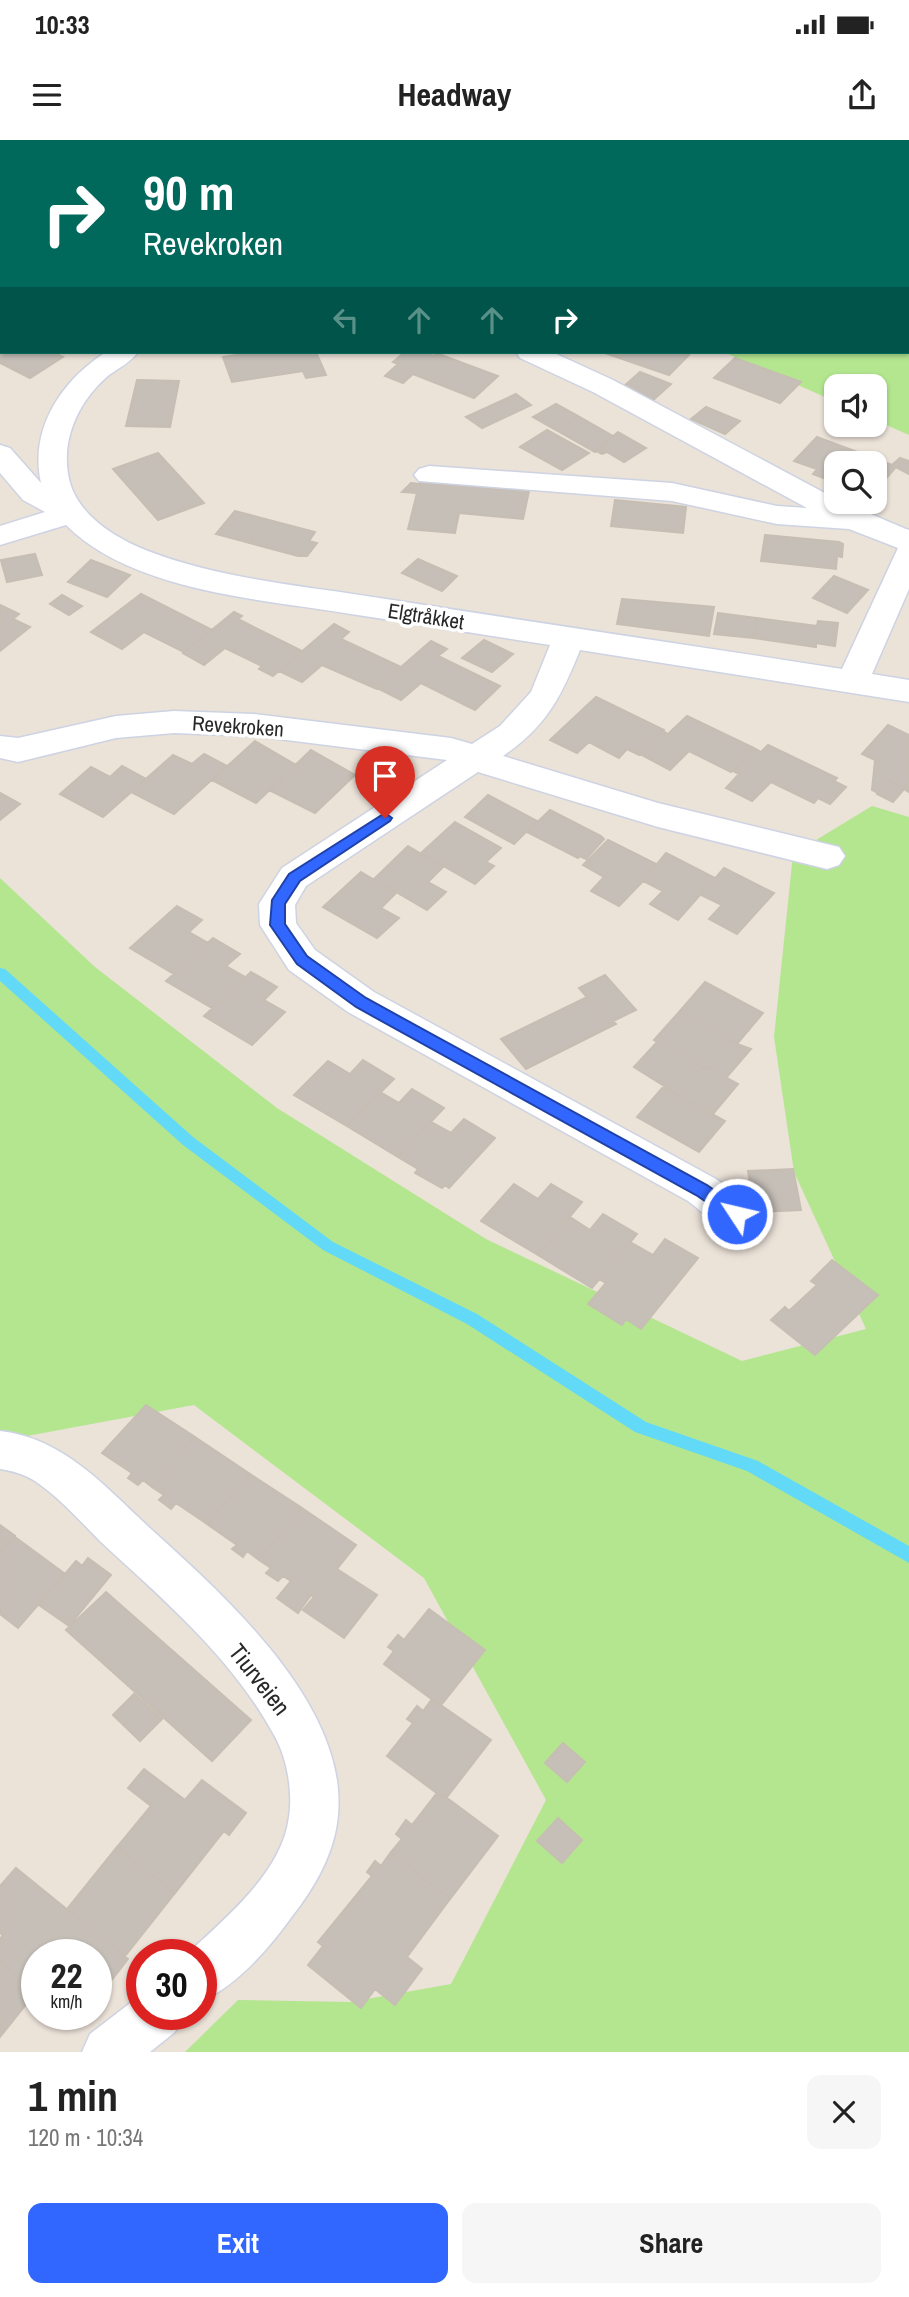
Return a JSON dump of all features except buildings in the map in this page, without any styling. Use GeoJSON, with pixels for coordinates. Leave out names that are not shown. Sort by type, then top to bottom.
{"type":"FeatureCollection","features":[{"type":"Feature","properties":{"kind":"street","name":"Elgtråkket"},"geometry":{"type":"LineString","coordinates":[[121,354],[84,383],[66,404],[54,434],[51,470],[59,498],[71,514],[109,544],[146,561],[193,574],[284,592],[909,691]]}},
{"type":"Feature","properties":{"kind":"street"},"geometry":{"type":"LineString","coordinates":[[534,354],[603,386],[853,520],[909,541]]}},
{"type":"Feature","properties":{"kind":"street"},"geometry":{"type":"LineString","coordinates":[[0,454],[34,494],[71,514]]}},
{"type":"Feature","properties":{"kind":"street"},"geometry":{"type":"LineString","coordinates":[[429,475],[672,492],[777,515],[853,520]]}},
{"type":"Feature","properties":{"kind":"street"},"geometry":{"type":"LineString","coordinates":[[0,536],[71,514]]}},
{"type":"Feature","properties":{"kind":"street"},"geometry":{"type":"LineString","coordinates":[[853,681],[909,554]]}},
{"type":"Feature","properties":{"kind":"street"},"geometry":{"type":"LineString","coordinates":[[569,639],[545,696],[512,734],[294,877],[277,904],[278,925],[302,960],[361,1002],[702,1190],[737,1214]]}},
{"type":"Feature","properties":{"kind":"street","name":"Revekroken"},"geometry":{"type":"LineString","coordinates":[[0,747],[18,750],[116,727],[174,722],[280,728],[451,749],[658,815],[827,856]]}},
{"type":"Feature","properties":{"kind":"street","name":"Tiurveien"},"geometry":{"type":"LineString","coordinates":[[0,1450],[8,1450],[53,1469],[176,1581],[258,1672],[292,1720],[313,1780],[314,1817],[301,1859],[255,1926],[217,1961]]}},
{"type":"Feature","properties":{"kind":"street"},"geometry":{"type":"LineString","coordinates":[[108,2052],[136,2030]]}},
{"type":"Feature","properties":{"kind":"green space"},"geometry":{"type":"Polygon","coordinates":[[[728,354],[909,354],[909,435],[887,425],[887,374],[824,374],[824,397],[728,354]]]}},
{"type":"Feature","properties":{"kind":"green space"},"geometry":{"type":"Polygon","coordinates":[[[872,806],[909,817],[909,2052],[185,2052],[207,2030],[217,2030],[217,2021],[238,2000],[350,2002],[451,1984],[546,1800],[424,1578],[194,1405],[0,1441],[0,878],[95,967],[277,1108],[486,1239],[742,1361],[866,1329],[794,1172],[774,1037],[793,854],[872,806]]]}},
{"type":"Feature","properties":{"kind":"waterway"},"geometry":{"type":"LineString","coordinates":[[0,973],[188,1141],[328,1246],[472,1319],[641,1427],[752,1466],[909,1555]]}},
{"type":"Feature","properties":{"kind":"route"},"geometry":{"type":"LineString","coordinates":[[385,818],[294,877],[277,904],[278,925],[302,960],[361,1002],[702,1190],[737,1214]]}}]}
